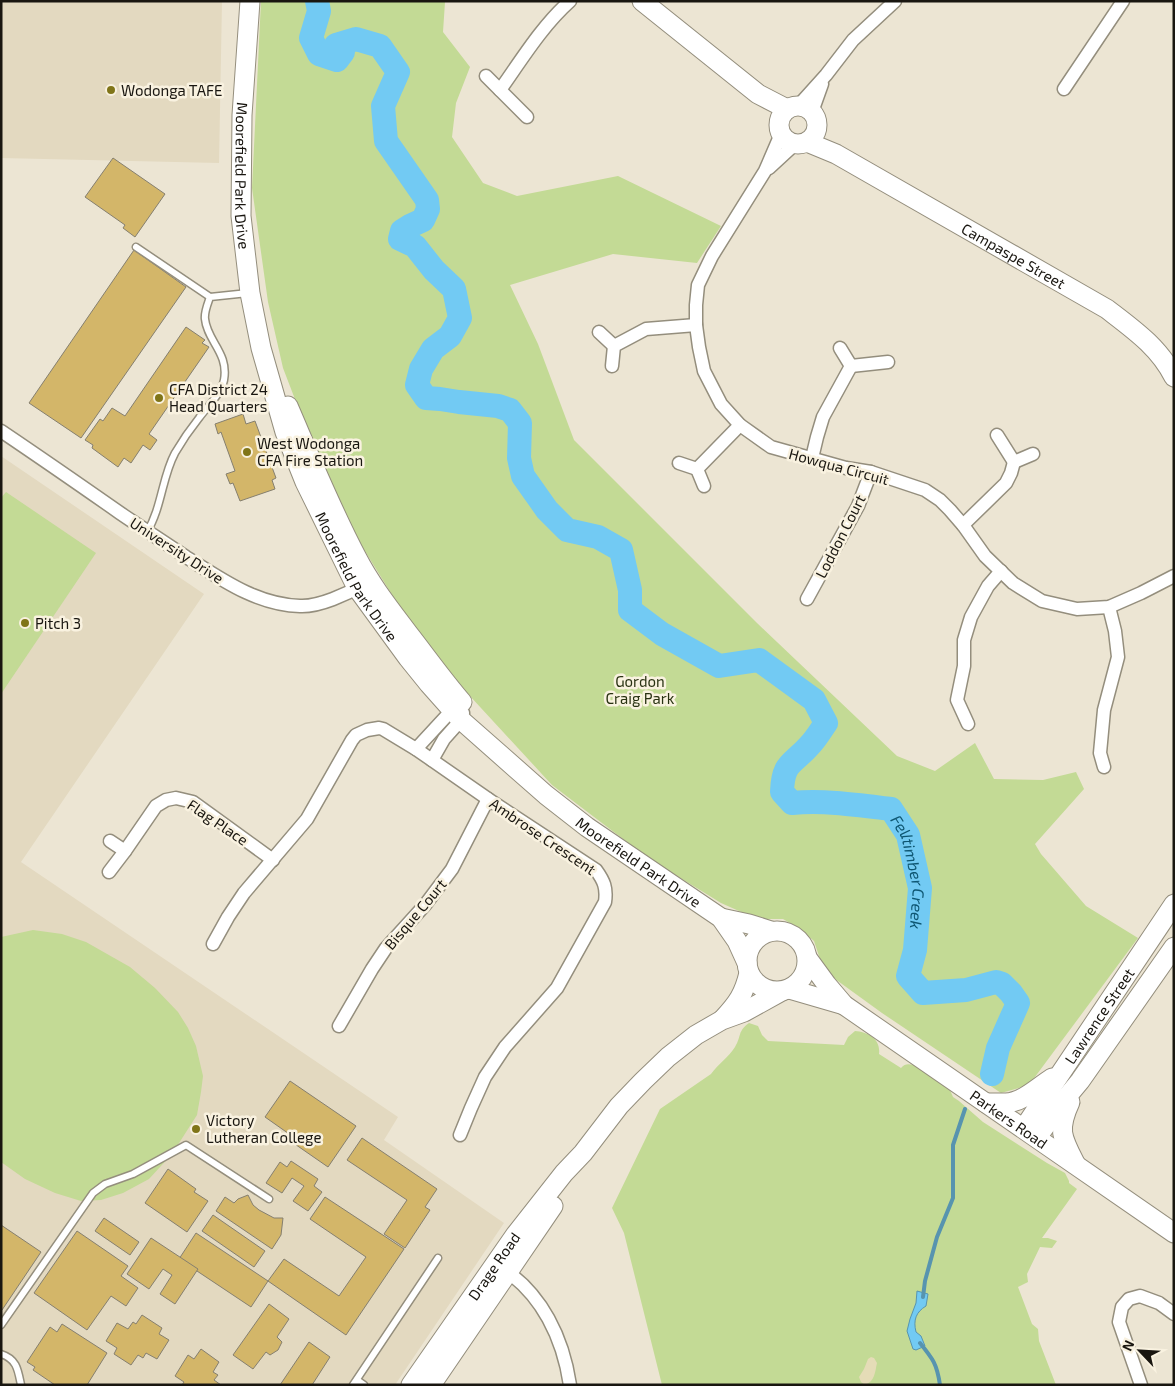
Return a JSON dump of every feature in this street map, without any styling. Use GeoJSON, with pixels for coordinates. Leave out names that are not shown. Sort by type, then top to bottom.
{"type":"FeatureCollection","features":[{"type":"Feature","properties":{"kind":"main road","name":"Moorefield Park Drive"},"geometry":{"type":"LineString","coordinates":[[250,1],[242,115],[241,216],[250,293],[261,348],[357,559],[363,584],[436,670],[459,712],[501,748],[512,766],[587,827],[721,918]]}},
{"type":"Feature","properties":{"kind":"main road","name":"Campaspe Street"},"geometry":{"type":"LineString","coordinates":[[642,1],[836,154],[1107,309],[1142,336],[1167,363],[1174,377]]}},
{"type":"Feature","properties":{"kind":"main road","name":"Lawrence Street"},"geometry":{"type":"LineString","coordinates":[[1031,1133],[1063,1070],[1167,925],[1174,904]]}},
{"type":"Feature","properties":{"kind":"main road"},"geometry":{"type":"LineString","coordinates":[[721,918],[771,931]]}},
{"type":"Feature","properties":{"kind":"main road"},"geometry":{"type":"LineString","coordinates":[[721,918],[737,941],[748,968],[759,985],[766,989],[785,990],[796,984],[803,977],[807,968],[806,950],[796,936],[780,930],[771,931],[761,935],[753,942],[748,952],[748,968]]}},
{"type":"Feature","properties":{"kind":"main road","name":"Lawrence Street"},"geometry":{"type":"LineString","coordinates":[[1031,1133],[1080,1081],[1174,947]]}},
{"type":"Feature","properties":{"kind":"main road","name":"Parkers Road"},"geometry":{"type":"LineString","coordinates":[[808,959],[827,986],[844,1005],[1174,1233]]}},
{"type":"Feature","properties":{"kind":"main road","name":"Drage Road"},"geometry":{"type":"LineString","coordinates":[[722,1020],[737,1004],[746,984],[748,968]]}},
{"type":"Feature","properties":{"kind":"main road","name":"Drage Road"},"geometry":{"type":"LineString","coordinates":[[411,1385],[572,1179],[583,1153],[619,1106],[643,1080],[696,1036],[722,1020],[744,1012],[785,990]]}},
{"type":"Feature","properties":{"kind":"main road","name":"Parkers Road"},"geometry":{"type":"LineString","coordinates":[[785,990],[844,1005]]}},
{"type":"Feature","properties":{"kind":"main road"},"geometry":{"type":"LineString","coordinates":[[986,1103],[1007,1103],[1018,1100],[1033,1092],[1063,1070]]}},
{"type":"Feature","properties":{"kind":"main road"},"geometry":{"type":"LineString","coordinates":[[1076,1164],[1063,1137],[1062,1123],[1080,1081]]}},
{"type":"Feature","properties":{"kind":"main road","name":"Drage Road"},"geometry":{"type":"LineString","coordinates":[[431,1385],[502,1268]]}},
{"type":"Feature","properties":{"kind":"street"},"geometry":{"type":"LineString","coordinates":[[500,90],[540,34],[556,14],[570,1]]}},
{"type":"Feature","properties":{"kind":"street","name":"Howqua Circuit"},"geometry":{"type":"LineString","coordinates":[[895,1],[853,40],[826,75],[797,125],[765,171],[712,256],[698,285],[696,305],[696,325],[704,371],[722,404],[740,425],[771,447],[846,468],[871,472],[925,490],[940,500],[963,524],[985,556],[1013,583],[1042,601],[1078,609],[1109,607],[1174,576]]}},
{"type":"Feature","properties":{"kind":"street"},"geometry":{"type":"LineString","coordinates":[[1064,89],[1123,1]]}},
{"type":"Feature","properties":{"kind":"street"},"geometry":{"type":"LineString","coordinates":[[486,76],[527,117]]}},
{"type":"Feature","properties":{"kind":"street"},"geometry":{"type":"LineString","coordinates":[[614,346],[646,329],[696,325]]}},
{"type":"Feature","properties":{"kind":"street"},"geometry":{"type":"LineString","coordinates":[[599,332],[614,346]]}},
{"type":"Feature","properties":{"kind":"street"},"geometry":{"type":"LineString","coordinates":[[612,366],[614,346]]}},
{"type":"Feature","properties":{"kind":"street"},"geometry":{"type":"LineString","coordinates":[[840,348],[851,366]]}},
{"type":"Feature","properties":{"kind":"street"},"geometry":{"type":"LineString","coordinates":[[851,366],[888,362]]}},
{"type":"Feature","properties":{"kind":"street"},"geometry":{"type":"LineString","coordinates":[[812,458],[816,437],[823,417],[851,366]]}},
{"type":"Feature","properties":{"kind":"street"},"geometry":{"type":"LineString","coordinates":[[697,468],[740,425]]}},
{"type":"Feature","properties":{"kind":"street","name":"University Drive"},"geometry":{"type":"LineString","coordinates":[[1,431],[148,532],[222,580],[254,596],[300,606],[313,605],[329,600],[363,584]]}},
{"type":"Feature","properties":{"kind":"street"},"geometry":{"type":"LineString","coordinates":[[963,524],[1006,483],[1011,473],[1014,462],[997,436]]}},
{"type":"Feature","properties":{"kind":"street"},"geometry":{"type":"LineString","coordinates":[[1014,462],[1033,454]]}},
{"type":"Feature","properties":{"kind":"street"},"geometry":{"type":"LineString","coordinates":[[679,463],[697,468]]}},
{"type":"Feature","properties":{"kind":"street"},"geometry":{"type":"LineString","coordinates":[[697,468],[704,486]]}},
{"type":"Feature","properties":{"kind":"street","name":"Loddon Court"},"geometry":{"type":"LineString","coordinates":[[807,599],[858,506],[871,472]]}},
{"type":"Feature","properties":{"kind":"street"},"geometry":{"type":"LineString","coordinates":[[968,724],[957,700],[964,666],[964,640],[971,617],[988,586],[1001,571]]}},
{"type":"Feature","properties":{"kind":"street"},"geometry":{"type":"LineString","coordinates":[[1104,767],[1100,753],[1104,710],[1118,658],[1115,631],[1109,607]]}},
{"type":"Feature","properties":{"kind":"street"},"geometry":{"type":"LineString","coordinates":[[416,749],[459,712]]}},
{"type":"Feature","properties":{"kind":"street"},"geometry":{"type":"LineString","coordinates":[[432,760],[459,712]]}},
{"type":"Feature","properties":{"kind":"street","name":"Ambrose Crescent"},"geometry":{"type":"LineString","coordinates":[[214,944],[228,917],[244,893],[307,819],[352,740],[356,735],[367,730],[383,729],[416,749],[596,870],[606,887],[605,902],[557,988],[505,1046],[486,1077],[460,1135]]}},
{"type":"Feature","properties":{"kind":"street","name":"Flag Place"},"geometry":{"type":"LineString","coordinates":[[109,872],[126,852],[156,806],[166,800],[176,798],[193,802],[273,860]]}},
{"type":"Feature","properties":{"kind":"street","name":"Bisque Court"},"geometry":{"type":"LineString","coordinates":[[339,1026],[386,948],[425,905],[452,869],[488,799]]}},
{"type":"Feature","properties":{"kind":"street"},"geometry":{"type":"LineString","coordinates":[[110,841],[126,852]]}},
{"type":"Feature","properties":{"kind":"street"},"geometry":{"type":"LineString","coordinates":[[502,1268],[530,1291],[543,1308],[554,1329],[564,1358],[570,1385]]}},
{"type":"Feature","properties":{"kind":"street"},"geometry":{"type":"LineString","coordinates":[[1142,1385],[1119,1322],[1122,1307],[1129,1299],[1140,1296],[1159,1303],[1174,1314]]}},
{"type":"Feature","properties":{"kind":"lane"},"geometry":{"type":"LineString","coordinates":[[136,247],[210,297],[250,293]]}},
{"type":"Feature","properties":{"kind":"lane"},"geometry":{"type":"LineString","coordinates":[[148,532],[175,453],[196,421],[217,395],[224,381],[225,366],[218,346],[208,331],[204,318],[210,297]]}},
{"type":"Feature","properties":{"kind":"lane"},"geometry":{"type":"LineString","coordinates":[[1,1325],[82,1207],[94,1193],[106,1184],[133,1174],[186,1145],[269,1199]]}},
{"type":"Feature","properties":{"kind":"lane"},"geometry":{"type":"LineString","coordinates":[[364,1385],[355,1382],[438,1258]]}},
{"type":"Feature","properties":{"kind":"lane"},"geometry":{"type":"LineString","coordinates":[[1,1354],[8,1356],[16,1364],[21,1385]]}},
{"type":"Feature","properties":{"kind":"shaded area","name":"Wodonga TAFE"},"geometry":{"type":"Polygon","coordinates":[[[1,1],[222,1],[219,163],[1,158],[1,1]]]}},
{"type":"Feature","properties":{"kind":"shaded area","name":"Victory Lutheran College"},"geometry":{"type":"Polygon","coordinates":[[[1,456],[204,594],[21,862],[398,1117],[384,1140],[504,1223],[395,1385],[1,1385],[1,456]]]}},
{"type":"Feature","properties":{"kind":"green space","name":"Gordon Craig Park"},"geometry":{"type":"Polygon","coordinates":[[[261,1],[445,2],[443,32],[470,67],[456,103],[452,137],[483,183],[517,196],[618,176],[721,226],[697,263],[613,254],[510,285],[538,344],[574,440],[757,623],[897,756],[935,771],[975,743],[994,779],[1043,780],[1076,772],[1084,789],[1035,844],[1041,854],[1086,906],[1138,938],[1029,1085],[1001,1093],[882,1013],[824,971],[814,941],[800,929],[783,919],[757,919],[721,903],[648,858],[552,785],[423,645],[334,501],[283,368],[268,302],[252,188],[261,1]]]}},
{"type":"Feature","properties":{"kind":"green space","name":"Pitch 3"},"geometry":{"type":"Polygon","coordinates":[[[6,492],[96,553],[1,694],[1,498],[6,492]]]}},
{"type":"Feature","properties":{"kind":"green space"},"geometry":{"type":"Polygon","coordinates":[[[33,930],[62,934],[86,942],[130,967],[155,988],[178,1012],[196,1046],[203,1076],[197,1115],[172,1154],[149,1179],[123,1193],[101,1200],[81,1201],[55,1193],[25,1179],[1,1162],[1,937],[33,930]]]}},
{"type":"Feature","properties":{"kind":"green space"},"geometry":{"type":"Polygon","coordinates":[[[749,1023],[758,1026],[762,1035],[768,1041],[844,1045],[848,1037],[855,1031],[865,1033],[876,1040],[879,1054],[901,1068],[909,1064],[914,1065],[950,1090],[953,1097],[983,1122],[1065,1173],[1069,1183],[1077,1189],[1042,1238],[1057,1241],[1052,1248],[1040,1247],[1027,1274],[1028,1282],[1018,1287],[1032,1324],[1038,1329],[1039,1341],[1056,1385],[662,1385],[624,1233],[612,1208],[660,1109],[711,1074],[733,1051],[741,1031],[749,1023]]]}},
{"type":"Feature","properties":{"kind":"sand"},"geometry":{"type":"Polygon","coordinates":[[[871,1357],[877,1363],[876,1370],[873,1379],[865,1385],[859,1377],[868,1359],[871,1357]]]}},
{"type":"Feature","properties":{"kind":"water"},"geometry":{"type":"Polygon","coordinates":[[[917,1291],[928,1294],[926,1306],[916,1317],[915,1324],[916,1332],[921,1336],[925,1346],[916,1350],[913,1349],[907,1331],[916,1303],[917,1291]]]}},
{"type":"Feature","properties":{"kind":"building"},"geometry":{"type":"Polygon","coordinates":[[[113,158],[165,194],[135,237],[123,228],[125,225],[85,197],[113,158]]]}},
{"type":"Feature","properties":{"kind":"building"},"geometry":{"type":"Polygon","coordinates":[[[134,250],[186,287],[81,438],[29,403],[134,250]]]}},
{"type":"Feature","properties":{"kind":"building"},"geometry":{"type":"Polygon","coordinates":[[[186,327],[205,340],[202,343],[209,347],[149,434],[157,440],[150,450],[143,445],[131,463],[124,458],[118,467],[92,448],[93,445],[85,440],[100,419],[103,421],[112,408],[125,416],[186,327]]]}},
{"type":"Feature","properties":{"kind":"building","name":"West Wodonga CFA Fire Station"},"geometry":{"type":"Polygon","coordinates":[[[243,414],[246,424],[255,421],[276,478],[272,480],[275,489],[240,501],[233,483],[230,484],[226,474],[235,471],[221,432],[218,434],[215,424],[243,414]]]}},
{"type":"Feature","properties":{"kind":"building"},"geometry":{"type":"Polygon","coordinates":[[[290,1081],[356,1126],[328,1167],[289,1140],[292,1136],[265,1117],[290,1081]]]}},
{"type":"Feature","properties":{"kind":"building"},"geometry":{"type":"Polygon","coordinates":[[[362,1138],[437,1189],[425,1207],[430,1210],[405,1248],[384,1234],[407,1200],[347,1160],[362,1138]]]}},
{"type":"Feature","properties":{"kind":"building"},"geometry":{"type":"Polygon","coordinates":[[[291,1161],[318,1179],[314,1186],[322,1192],[308,1211],[293,1201],[304,1186],[292,1178],[282,1193],[266,1183],[280,1162],[287,1167],[291,1161]]]}},
{"type":"Feature","properties":{"kind":"building"},"geometry":{"type":"Polygon","coordinates":[[[168,1169],[196,1189],[194,1192],[208,1201],[187,1232],[145,1203],[168,1169]]]}},
{"type":"Feature","properties":{"kind":"building"},"geometry":{"type":"Polygon","coordinates":[[[248,1195],[253,1205],[259,1210],[274,1218],[283,1218],[281,1235],[272,1249],[216,1211],[225,1197],[234,1203],[248,1195]]]}},
{"type":"Feature","properties":{"kind":"building"},"geometry":{"type":"Polygon","coordinates":[[[325,1197],[404,1249],[346,1335],[268,1281],[284,1259],[339,1296],[366,1257],[310,1219],[325,1197]]]}},
{"type":"Feature","properties":{"kind":"building"},"geometry":{"type":"Polygon","coordinates":[[[213,1215],[265,1251],[254,1267],[202,1231],[213,1215]]]}},
{"type":"Feature","properties":{"kind":"building"},"geometry":{"type":"Polygon","coordinates":[[[104,1218],[139,1242],[130,1255],[95,1231],[104,1218]]]}},
{"type":"Feature","properties":{"kind":"building"},"geometry":{"type":"Polygon","coordinates":[[[1,1225],[41,1252],[2,1310],[1,1309],[1,1225]]]}},
{"type":"Feature","properties":{"kind":"building"},"geometry":{"type":"Polygon","coordinates":[[[77,1231],[128,1266],[121,1276],[138,1288],[126,1306],[111,1296],[87,1330],[34,1293],[77,1231]]]}},
{"type":"Feature","properties":{"kind":"building"},"geometry":{"type":"Polygon","coordinates":[[[196,1233],[268,1281],[251,1307],[179,1259],[196,1233]]]}},
{"type":"Feature","properties":{"kind":"building"},"geometry":{"type":"Polygon","coordinates":[[[151,1238],[198,1269],[175,1304],[160,1294],[172,1275],[163,1269],[149,1289],[127,1274],[151,1238]]]}},
{"type":"Feature","properties":{"kind":"building"},"geometry":{"type":"Polygon","coordinates":[[[269,1304],[289,1319],[277,1337],[282,1342],[278,1350],[270,1355],[266,1352],[253,1369],[233,1355],[269,1304]]]}},
{"type":"Feature","properties":{"kind":"building"},"geometry":{"type":"Polygon","coordinates":[[[142,1315],[162,1328],[159,1334],[169,1340],[157,1359],[146,1353],[143,1358],[138,1355],[131,1365],[114,1354],[117,1348],[106,1341],[117,1323],[128,1329],[133,1322],[136,1324],[142,1315]]]}},
{"type":"Feature","properties":{"kind":"building"},"geometry":{"type":"Polygon","coordinates":[[[62,1324],[107,1353],[87,1385],[55,1385],[33,1370],[35,1367],[27,1362],[50,1327],[57,1332],[62,1324]]]}},
{"type":"Feature","properties":{"kind":"building"},"geometry":{"type":"Polygon","coordinates":[[[309,1342],[330,1357],[312,1385],[280,1385],[309,1342]]]}},
{"type":"Feature","properties":{"kind":"building"},"geometry":{"type":"Polygon","coordinates":[[[201,1349],[219,1362],[213,1372],[218,1375],[214,1380],[221,1385],[182,1385],[184,1382],[175,1376],[188,1355],[194,1359],[201,1349]]]}},
{"type":"Feature","properties":{"kind":"waterway","name":"Felltimber Creek"},"geometry":{"type":"LineString","coordinates":[[317,1],[319,11],[311,38],[319,54],[337,60],[343,52],[336,45],[356,39],[380,46],[398,72],[383,106],[386,141],[427,200],[428,209],[423,220],[402,231],[400,239],[415,246],[434,270],[454,289],[460,318],[450,336],[433,349],[421,369],[417,385],[426,398],[498,406],[510,410],[520,423],[519,458],[523,476],[547,510],[567,530],[598,537],[621,550],[630,590],[630,610],[662,634],[719,666],[759,660],[814,700],[826,723],[812,743],[786,769],[782,792],[792,803],[829,803],[891,809],[908,835],[920,888],[915,950],[908,976],[923,993],[966,990],[996,982],[1002,984],[1018,1003],[998,1048],[992,1074]]}},
{"type":"Feature","properties":{"kind":"waterway","name":"Felltimber Creek"},"geometry":{"type":"LineString","coordinates":[[923,1297],[925,1281],[937,1237],[953,1198],[953,1145],[965,1109]]}},
{"type":"Feature","properties":{"kind":"waterway","name":"Felltimber Creek"},"geometry":{"type":"LineString","coordinates":[[920,1343],[934,1362],[940,1385]]}},
{"type":"Feature","properties":{"kind":"place","name":"Wodonga TAFE"},"geometry":{"type":"Point","coordinates":[111,90]}},
{"type":"Feature","properties":{"kind":"place","name":"CFA District 24 Head Quarters"},"geometry":{"type":"Point","coordinates":[159,398]}},
{"type":"Feature","properties":{"kind":"place","name":"West Wodonga CFA Fire Station"},"geometry":{"type":"Point","coordinates":[247,452]}},
{"type":"Feature","properties":{"kind":"place","name":"Pitch 3"},"geometry":{"type":"Point","coordinates":[25,623]}},
{"type":"Feature","properties":{"kind":"place","name":"Victory Lutheran College"},"geometry":{"type":"Point","coordinates":[196,1129]}}]}
